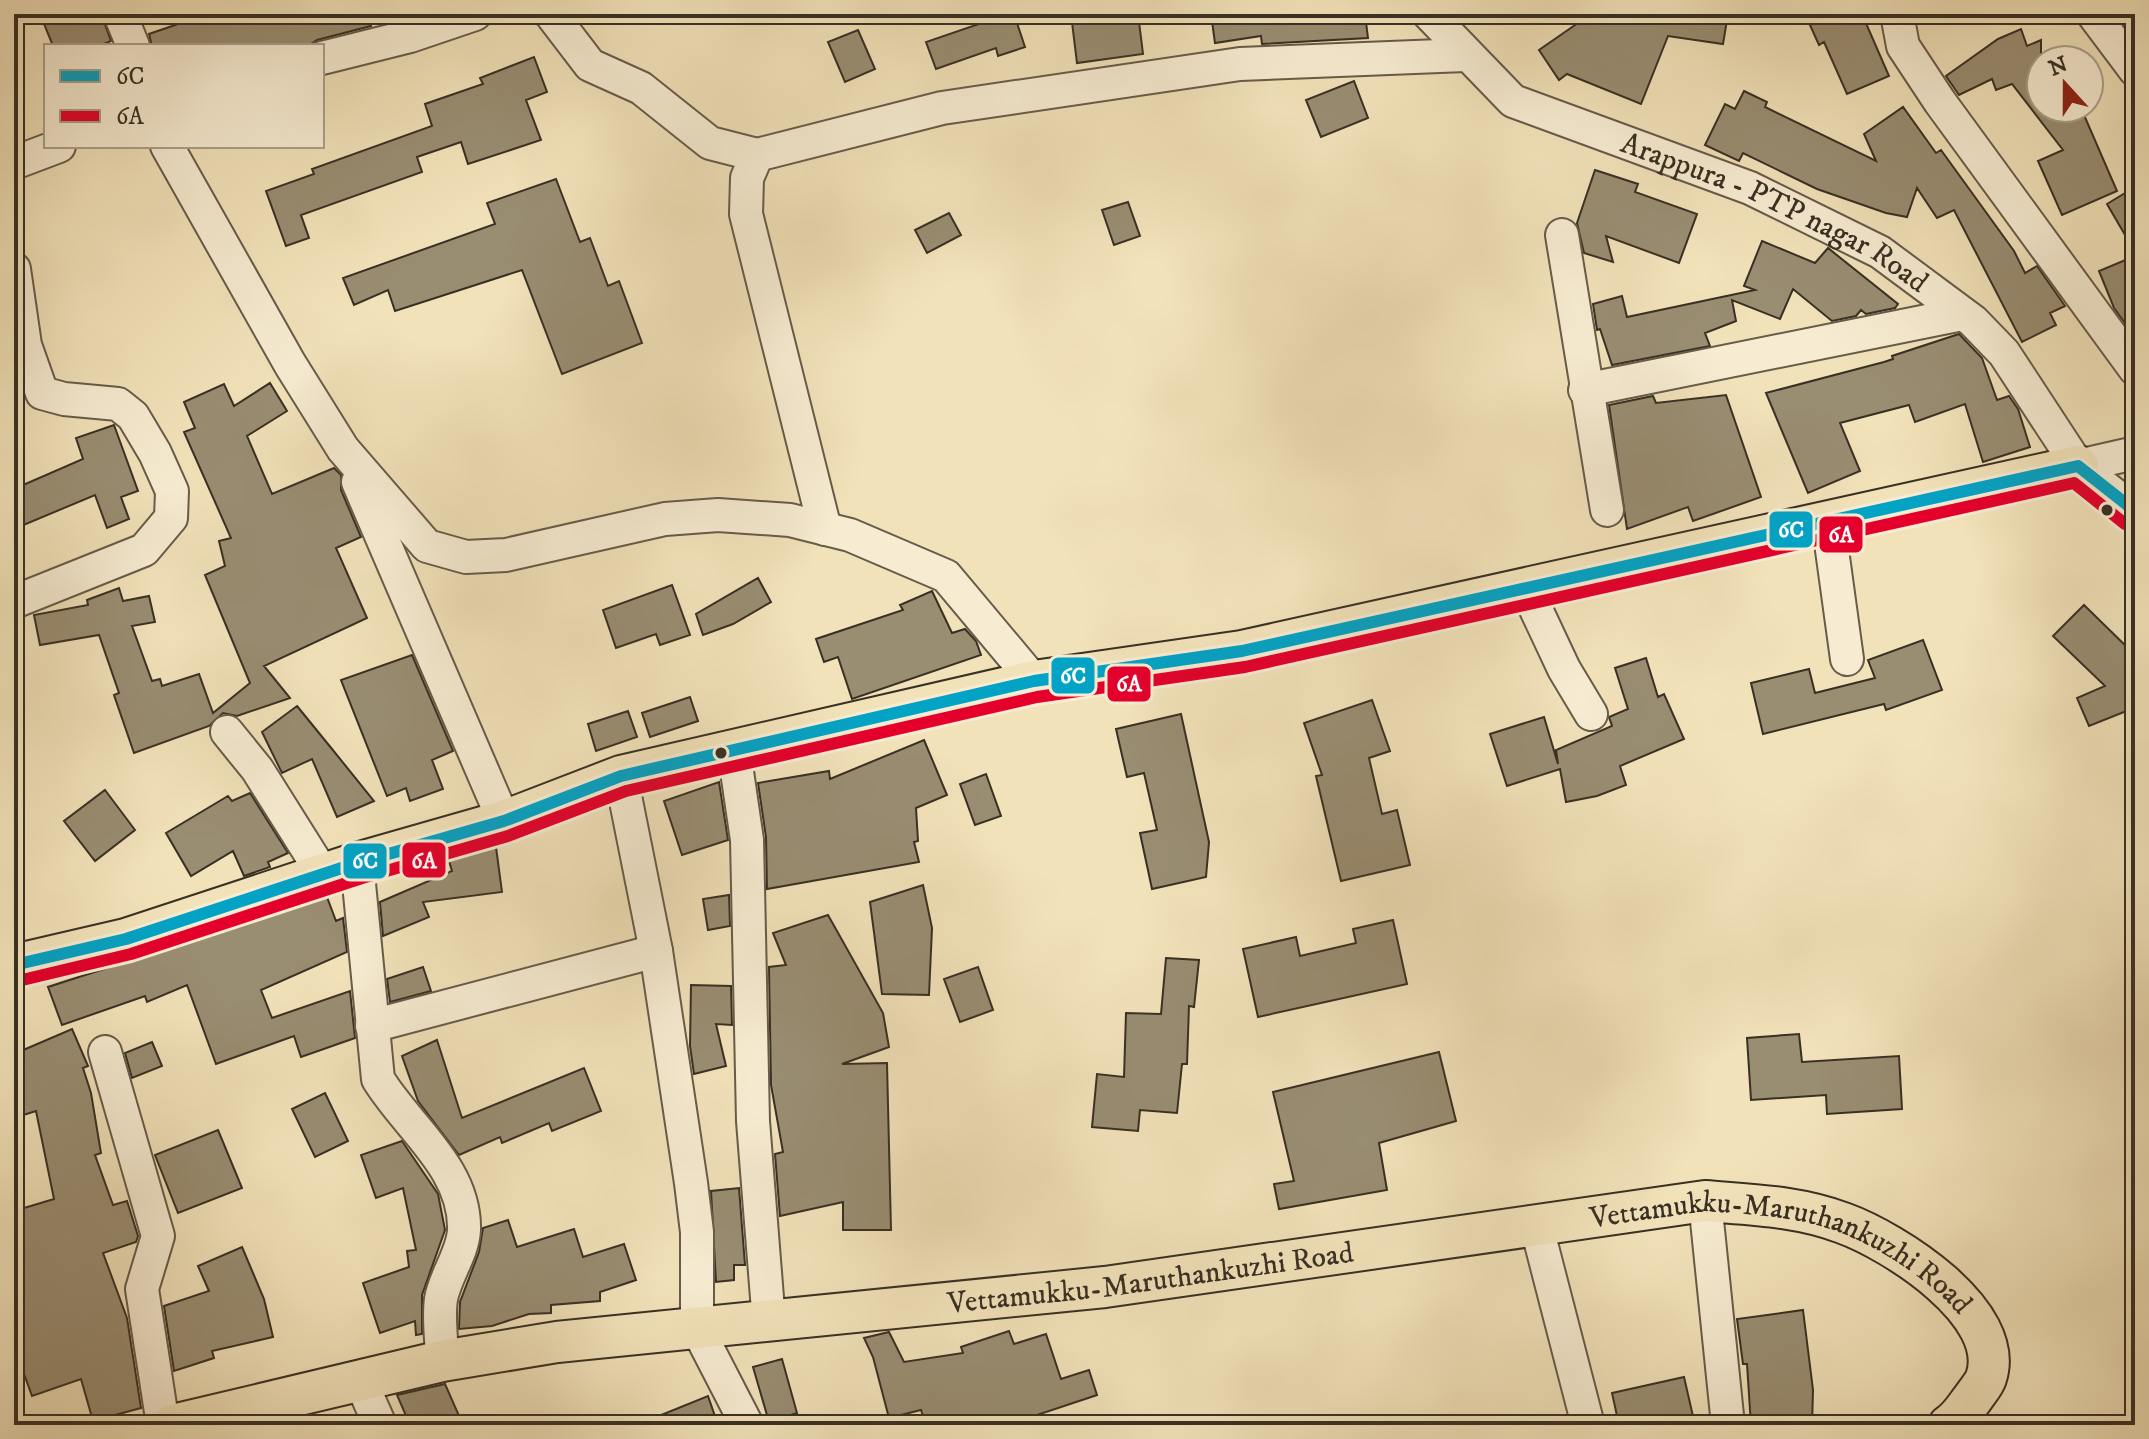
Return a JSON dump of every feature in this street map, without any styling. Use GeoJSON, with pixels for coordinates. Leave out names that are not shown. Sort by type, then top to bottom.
{"type":"FeatureCollection","features":[{"type":"Feature","properties":{"kind":"main road"},"geometry":{"type":"LineString","coordinates":[[14,965],[126,939],[340,868],[504,821],[621,776],[1034,681],[1242,651],[2078,466]]}},
{"type":"Feature","properties":{"kind":"main road","name":"Vettamukku-Maruthankuzhi Road"},"geometry":{"type":"LineString","coordinates":[[173,1425],[442,1361],[557,1342],[1105,1287],[1705,1201],[1790,1207],[1845,1223],[1897,1249],[1941,1281],[1972,1315],[1986,1340],[1987,1377],[1958,1419],[1949,1425]]}},
{"type":"Feature","properties":{"kind":"street"},"geometry":{"type":"LineString","coordinates":[[120,14],[132,44]]}},
{"type":"Feature","properties":{"kind":"street"},"geometry":{"type":"LineString","coordinates":[[324,58],[410,36],[475,14]]}},
{"type":"Feature","properties":{"kind":"street"},"geometry":{"type":"LineString","coordinates":[[551,14],[590,65],[641,88],[710,143],[757,155],[942,108],[1240,64],[1465,55]]}},
{"type":"Feature","properties":{"kind":"street","name":"Arappura - PTP nagar Road"},"geometry":{"type":"LineString","coordinates":[[1429,14],[1465,55],[1513,101],[1750,188],[1880,252],[1973,321],[2004,353],[2078,466],[2135,511]]}},
{"type":"Feature","properties":{"kind":"street"},"geometry":{"type":"LineString","coordinates":[[1897,14],[1903,46],[1932,91],[2135,369]]}},
{"type":"Feature","properties":{"kind":"street"},"geometry":{"type":"LineString","coordinates":[[2093,14],[2135,70]]}},
{"type":"Feature","properties":{"kind":"street"},"geometry":{"type":"LineString","coordinates":[[14,163],[54,148]]}},
{"type":"Feature","properties":{"kind":"street"},"geometry":{"type":"LineString","coordinates":[[168,148],[282,350],[343,449],[504,821]]}},
{"type":"Feature","properties":{"kind":"street"},"geometry":{"type":"LineString","coordinates":[[757,155],[747,178],[746,214],[825,529]]}},
{"type":"Feature","properties":{"kind":"street"},"geometry":{"type":"LineString","coordinates":[[1562,235],[1607,510]]}},
{"type":"Feature","properties":{"kind":"street"},"geometry":{"type":"LineString","coordinates":[[14,269],[22,364],[42,393],[64,399],[118,404],[133,416],[155,453],[172,491],[171,518],[144,550],[14,602]]}},
{"type":"Feature","properties":{"kind":"street"},"geometry":{"type":"LineString","coordinates":[[1585,390],[1962,314]]}},
{"type":"Feature","properties":{"kind":"street"},"geometry":{"type":"LineString","coordinates":[[343,449],[427,546],[466,557],[506,555],[665,519],[718,515],[790,520],[850,535],[946,576],[1034,681]]}},
{"type":"Feature","properties":{"kind":"street"},"geometry":{"type":"LineString","coordinates":[[2078,466],[2135,453]]}},
{"type":"Feature","properties":{"kind":"street"},"geometry":{"type":"LineString","coordinates":[[1828,521],[1847,659]]}},
{"type":"Feature","properties":{"kind":"street"},"geometry":{"type":"LineString","coordinates":[[1526,588],[1564,669],[1591,714]]}},
{"type":"Feature","properties":{"kind":"street"},"geometry":{"type":"LineString","coordinates":[[227,732],[340,868],[372,1026],[378,1079],[394,1105],[448,1170],[460,1199],[464,1231],[441,1300],[442,1361]]}},
{"type":"Feature","properties":{"kind":"street"},"geometry":{"type":"LineString","coordinates":[[734,751],[747,840],[753,1121],[769,1323]]}},
{"type":"Feature","properties":{"kind":"street"},"geometry":{"type":"LineString","coordinates":[[621,776],[656,951],[697,1232],[697,1328],[747,1425]]}},
{"type":"Feature","properties":{"kind":"street"},"geometry":{"type":"LineString","coordinates":[[372,1026],[656,951]]}},
{"type":"Feature","properties":{"kind":"street"},"geometry":{"type":"LineString","coordinates":[[105,1052],[158,1236],[142,1289],[163,1425]]}},
{"type":"Feature","properties":{"kind":"street"},"geometry":{"type":"LineString","coordinates":[[1705,1201],[1728,1425]]}},
{"type":"Feature","properties":{"kind":"street"},"geometry":{"type":"LineString","coordinates":[[1536,1224],[1588,1425]]}},
{"type":"Feature","properties":{"kind":"street"},"geometry":{"type":"LineString","coordinates":[[361,1382],[380,1425]]}},
{"type":"Feature","properties":{"kind":"building"},"geometry":{"type":"Polygon","coordinates":[[[40,14],[101,14],[111,41],[104,44],[52,44],[40,14]]]}},
{"type":"Feature","properties":{"kind":"building"},"geometry":{"type":"Polygon","coordinates":[[[207,14],[366,14],[371,26],[311,44],[152,44],[149,34],[207,14]]]}},
{"type":"Feature","properties":{"kind":"building"},"geometry":{"type":"Polygon","coordinates":[[[1014,14],[1025,47],[998,56],[996,48],[936,69],[926,42],[1014,14]]]}},
{"type":"Feature","properties":{"kind":"building"},"geometry":{"type":"Polygon","coordinates":[[[1071,14],[1138,14],[1143,54],[1077,63],[1071,14]]]}},
{"type":"Feature","properties":{"kind":"building"},"geometry":{"type":"Polygon","coordinates":[[[1211,14],[1365,14],[1368,38],[1262,44],[1261,36],[1215,43],[1211,14]]]}},
{"type":"Feature","properties":{"kind":"building"},"geometry":{"type":"Polygon","coordinates":[[[1591,14],[1728,14],[1723,44],[1668,36],[1641,104],[1567,74],[1559,80],[1539,50],[1591,14]]]}},
{"type":"Feature","properties":{"kind":"building"},"geometry":{"type":"Polygon","coordinates":[[[1805,14],[1862,14],[1889,76],[1847,94],[1824,42],[1819,45],[1805,14]]]}},
{"type":"Feature","properties":{"kind":"building"},"geometry":{"type":"Polygon","coordinates":[[[2021,29],[2026,44],[2025,101],[2012,84],[1996,90],[1992,79],[1959,95],[1946,76],[1998,39],[2021,29]]]}},
{"type":"Feature","properties":{"kind":"building"},"geometry":{"type":"Polygon","coordinates":[[[858,30],[875,69],[845,82],[828,42],[858,30]]]}},
{"type":"Feature","properties":{"kind":"building"},"geometry":{"type":"Polygon","coordinates":[[[534,57],[547,92],[526,100],[541,140],[468,164],[461,142],[417,157],[422,172],[301,215],[309,238],[286,246],[266,191],[314,174],[312,169],[432,126],[425,104],[483,84],[480,78],[534,57]]]}},
{"type":"Feature","properties":{"kind":"building"},"geometry":{"type":"Polygon","coordinates":[[[1354,81],[1368,118],[1321,137],[1306,100],[1354,81]]]}},
{"type":"Feature","properties":{"kind":"building"},"geometry":{"type":"Polygon","coordinates":[[[1744,91],[1767,102],[1765,107],[1876,161],[1864,134],[1903,107],[1936,153],[1941,150],[2014,251],[2025,273],[2037,266],[2065,306],[2050,313],[2056,325],[2022,342],[1954,210],[1937,218],[1917,188],[1907,217],[1886,213],[1817,189],[1743,153],[1739,161],[1705,145],[1725,104],[1735,109],[1744,91]]]}},
{"type":"Feature","properties":{"kind":"building"},"geometry":{"type":"Polygon","coordinates":[[[2043,124],[2088,124],[2117,191],[2062,215],[2038,161],[2063,150],[2043,124]]]}},
{"type":"Feature","properties":{"kind":"building"},"geometry":{"type":"Polygon","coordinates":[[[1595,170],[1638,184],[1635,192],[1697,214],[1679,263],[1606,236],[1613,262],[1584,253],[1577,223],[1595,170]]]}},
{"type":"Feature","properties":{"kind":"building"},"geometry":{"type":"Polygon","coordinates":[[[556,179],[580,242],[590,238],[608,286],[619,281],[642,343],[562,374],[522,270],[395,311],[388,290],[354,305],[343,278],[495,224],[487,203],[556,179]]]}},
{"type":"Feature","properties":{"kind":"building"},"geometry":{"type":"Polygon","coordinates":[[[2135,187],[2135,252],[2107,204],[2135,187]]]}},
{"type":"Feature","properties":{"kind":"building"},"geometry":{"type":"Polygon","coordinates":[[[1128,202],[1140,236],[1114,245],[1102,210],[1128,202]]]}},
{"type":"Feature","properties":{"kind":"building"},"geometry":{"type":"Polygon","coordinates":[[[949,213],[961,235],[927,253],[915,230],[949,213]]]}},
{"type":"Feature","properties":{"kind":"building"},"geometry":{"type":"Polygon","coordinates":[[[1762,241],[1815,263],[1828,248],[1898,304],[1895,308],[1866,314],[1861,310],[1856,316],[1832,321],[1793,289],[1780,319],[1732,300],[1736,321],[1705,333],[1710,346],[1612,365],[1600,329],[1597,330],[1593,304],[1622,296],[1627,317],[1755,290],[1744,286],[1762,241]]]}},
{"type":"Feature","properties":{"kind":"building"},"geometry":{"type":"Polygon","coordinates":[[[2135,256],[2135,337],[2114,308],[2099,271],[2135,256]]]}},
{"type":"Feature","properties":{"kind":"building"},"geometry":{"type":"Polygon","coordinates":[[[1959,334],[1982,358],[1997,400],[2009,396],[2018,409],[2030,447],[1983,462],[1965,404],[1915,422],[1909,405],[1840,423],[1860,471],[1808,493],[1766,393],[1884,362],[1893,359],[1892,356],[1959,334]]]}},
{"type":"Feature","properties":{"kind":"building"},"geometry":{"type":"Polygon","coordinates":[[[270,383],[287,411],[247,436],[272,494],[334,468],[341,475],[341,490],[361,537],[336,548],[367,618],[264,666],[290,698],[237,716],[223,713],[209,726],[134,753],[114,695],[119,693],[99,635],[40,645],[34,615],[88,605],[87,600],[119,588],[123,601],[149,596],[155,622],[132,626],[152,681],[160,679],[162,686],[199,674],[213,713],[250,683],[205,575],[225,566],[219,541],[231,538],[184,432],[195,428],[184,402],[224,384],[234,406],[270,383]]]}},
{"type":"Feature","properties":{"kind":"building"},"geometry":{"type":"Polygon","coordinates":[[[1726,395],[1761,497],[1693,521],[1688,507],[1627,529],[1609,405],[1653,396],[1656,403],[1726,395]]]}},
{"type":"Feature","properties":{"kind":"building"},"geometry":{"type":"Polygon","coordinates":[[[114,425],[138,491],[121,497],[129,519],[107,528],[95,495],[14,529],[14,489],[83,459],[76,438],[114,425]]]}},
{"type":"Feature","properties":{"kind":"building"},"geometry":{"type":"Polygon","coordinates":[[[758,578],[771,602],[733,624],[703,635],[696,614],[758,578]]]}},
{"type":"Feature","properties":{"kind":"building"},"geometry":{"type":"Polygon","coordinates":[[[672,585],[690,635],[660,645],[656,634],[616,648],[603,610],[672,585]]]}},
{"type":"Feature","properties":{"kind":"building"},"geometry":{"type":"Polygon","coordinates":[[[932,591],[952,633],[965,629],[976,641],[981,655],[852,699],[838,657],[824,662],[816,639],[903,610],[900,605],[932,591]]]}},
{"type":"Feature","properties":{"kind":"building"},"geometry":{"type":"Polygon","coordinates":[[[2084,605],[2135,655],[2135,716],[2129,710],[2089,726],[2077,698],[2105,686],[2053,636],[2084,605]]]}},
{"type":"Feature","properties":{"kind":"building"},"geometry":{"type":"Polygon","coordinates":[[[1923,640],[1942,690],[1886,710],[1884,704],[1763,734],[1751,683],[1809,669],[1815,693],[1875,678],[1868,660],[1923,640]]]}},
{"type":"Feature","properties":{"kind":"building"},"geometry":{"type":"Polygon","coordinates":[[[412,655],[453,751],[432,760],[443,789],[410,801],[406,788],[387,796],[341,680],[412,655]]]}},
{"type":"Feature","properties":{"kind":"building"},"geometry":{"type":"Polygon","coordinates":[[[1646,658],[1658,697],[1664,694],[1684,739],[1620,766],[1626,785],[1597,796],[1566,802],[1560,769],[1507,786],[1490,734],[1544,717],[1558,764],[1556,750],[1612,726],[1609,717],[1628,709],[1615,668],[1646,658]]]}},
{"type":"Feature","properties":{"kind":"building"},"geometry":{"type":"Polygon","coordinates":[[[690,697],[698,721],[650,737],[642,713],[690,697]]]}},
{"type":"Feature","properties":{"kind":"building"},"geometry":{"type":"Polygon","coordinates":[[[1372,700],[1390,751],[1369,758],[1382,814],[1397,810],[1410,865],[1341,881],[1316,776],[1322,775],[1304,723],[1372,700]]]}},
{"type":"Feature","properties":{"kind":"building"},"geometry":{"type":"Polygon","coordinates":[[[297,706],[374,801],[337,817],[312,759],[282,773],[262,732],[297,706]]]}},
{"type":"Feature","properties":{"kind":"building"},"geometry":{"type":"Polygon","coordinates":[[[628,711],[637,737],[596,751],[588,724],[628,711]]]}},
{"type":"Feature","properties":{"kind":"building"},"geometry":{"type":"Polygon","coordinates":[[[1181,714],[1209,842],[1206,877],[1152,889],[1140,833],[1157,830],[1144,773],[1127,777],[1116,729],[1181,714]]]}},
{"type":"Feature","properties":{"kind":"building"},"geometry":{"type":"Polygon","coordinates":[[[924,740],[947,795],[916,808],[918,841],[914,842],[919,862],[767,889],[766,837],[758,783],[829,771],[830,779],[924,740]]]}},
{"type":"Feature","properties":{"kind":"building"},"geometry":{"type":"Polygon","coordinates":[[[986,774],[1001,816],[975,825],[960,784],[986,774]]]}},
{"type":"Feature","properties":{"kind":"building"},"geometry":{"type":"Polygon","coordinates":[[[719,782],[728,840],[682,855],[664,801],[719,782]]]}},
{"type":"Feature","properties":{"kind":"building"},"geometry":{"type":"Polygon","coordinates":[[[105,790],[135,830],[95,861],[64,821],[105,790]]]}},
{"type":"Feature","properties":{"kind":"building"},"geometry":{"type":"Polygon","coordinates":[[[250,793],[288,853],[268,862],[270,867],[244,876],[233,851],[191,876],[166,833],[228,796],[232,801],[250,793]]]}},
{"type":"Feature","properties":{"kind":"building"},"geometry":{"type":"Polygon","coordinates":[[[496,847],[502,892],[423,902],[429,917],[383,936],[380,902],[452,871],[449,861],[496,847]]]}},
{"type":"Feature","properties":{"kind":"building"},"geometry":{"type":"Polygon","coordinates":[[[923,885],[932,928],[929,995],[882,994],[870,902],[923,885]]]}},
{"type":"Feature","properties":{"kind":"building"},"geometry":{"type":"Polygon","coordinates":[[[729,895],[730,926],[708,930],[703,899],[729,895]]]}},
{"type":"Feature","properties":{"kind":"building"},"geometry":{"type":"Polygon","coordinates":[[[327,897],[336,921],[343,918],[347,952],[261,990],[272,1018],[350,991],[355,1038],[301,1057],[294,1036],[216,1064],[187,985],[147,1002],[145,996],[62,1025],[48,987],[327,897]]]}},
{"type":"Feature","properties":{"kind":"building"},"geometry":{"type":"Polygon","coordinates":[[[828,915],[883,1013],[889,1047],[842,1064],[887,1063],[891,1230],[843,1230],[843,1202],[780,1216],[775,1154],[783,1152],[771,1085],[769,967],[786,965],[773,933],[828,915]]]}},
{"type":"Feature","properties":{"kind":"building"},"geometry":{"type":"Polygon","coordinates":[[[1393,920],[1407,984],[1258,1017],[1243,949],[1296,937],[1300,956],[1356,943],[1353,929],[1393,920]]]}},
{"type":"Feature","properties":{"kind":"building"},"geometry":{"type":"Polygon","coordinates":[[[1166,958],[1199,960],[1194,1007],[1189,1006],[1187,1064],[1182,1064],[1177,1113],[1140,1110],[1138,1131],[1092,1127],[1097,1074],[1124,1077],[1126,1013],[1161,1014],[1166,958]]]}},
{"type":"Feature","properties":{"kind":"building"},"geometry":{"type":"Polygon","coordinates":[[[423,967],[431,991],[390,1002],[387,979],[423,967]]]}},
{"type":"Feature","properties":{"kind":"building"},"geometry":{"type":"Polygon","coordinates":[[[978,967],[993,1010],[960,1022],[944,979],[978,967]]]}},
{"type":"Feature","properties":{"kind":"building"},"geometry":{"type":"Polygon","coordinates":[[[691,985],[731,986],[732,1025],[716,1024],[726,1066],[694,1074],[690,1046],[691,985]]]}},
{"type":"Feature","properties":{"kind":"building"},"geometry":{"type":"Polygon","coordinates":[[[72,1029],[88,1066],[83,1068],[91,1093],[101,1153],[95,1155],[113,1205],[127,1201],[138,1236],[136,1242],[103,1253],[127,1318],[141,1408],[93,1421],[81,1379],[32,1396],[14,1346],[14,1211],[54,1199],[36,1111],[14,1118],[14,1054],[72,1029]]]}},
{"type":"Feature","properties":{"kind":"building"},"geometry":{"type":"Polygon","coordinates":[[[1799,1034],[1802,1062],[1899,1056],[1902,1109],[1827,1114],[1826,1095],[1751,1100],[1747,1038],[1799,1034]]]}},
{"type":"Feature","properties":{"kind":"building"},"geometry":{"type":"Polygon","coordinates":[[[437,1040],[462,1118],[584,1068],[601,1111],[552,1131],[549,1123],[502,1143],[500,1137],[459,1155],[418,1101],[402,1056],[437,1040]]]}},
{"type":"Feature","properties":{"kind":"building"},"geometry":{"type":"Polygon","coordinates":[[[152,1042],[162,1066],[132,1078],[125,1053],[152,1042]]]}},
{"type":"Feature","properties":{"kind":"building"},"geometry":{"type":"Polygon","coordinates":[[[1439,1052],[1456,1121],[1379,1143],[1387,1190],[1279,1209],[1274,1184],[1294,1181],[1273,1092],[1439,1052]]]}},
{"type":"Feature","properties":{"kind":"building"},"geometry":{"type":"Polygon","coordinates":[[[325,1093],[348,1141],[315,1157],[292,1109],[325,1093]]]}},
{"type":"Feature","properties":{"kind":"building"},"geometry":{"type":"Polygon","coordinates":[[[218,1130],[242,1188],[178,1213],[155,1155],[218,1130]]]}},
{"type":"Feature","properties":{"kind":"building"},"geometry":{"type":"Polygon","coordinates":[[[402,1141],[438,1194],[445,1230],[422,1295],[422,1334],[416,1335],[415,1321],[380,1333],[363,1283],[409,1267],[407,1251],[416,1250],[403,1188],[376,1198],[361,1155],[402,1141]]]}},
{"type":"Feature","properties":{"kind":"building"},"geometry":{"type":"Polygon","coordinates":[[[739,1188],[745,1265],[734,1265],[734,1280],[716,1282],[711,1191],[739,1188]]]}},
{"type":"Feature","properties":{"kind":"building"},"geometry":{"type":"Polygon","coordinates":[[[508,1220],[517,1247],[574,1229],[583,1257],[624,1244],[636,1280],[600,1292],[600,1301],[551,1305],[551,1313],[529,1314],[492,1326],[459,1329],[460,1302],[479,1252],[483,1228],[508,1220]]]}},
{"type":"Feature","properties":{"kind":"building"},"geometry":{"type":"Polygon","coordinates":[[[242,1247],[264,1299],[273,1337],[212,1351],[214,1358],[174,1371],[164,1306],[209,1291],[198,1266],[242,1247]]]}},
{"type":"Feature","properties":{"kind":"building"},"geometry":{"type":"Polygon","coordinates":[[[1803,1310],[1813,1390],[1812,1425],[1751,1425],[1747,1364],[1743,1364],[1737,1319],[1803,1310]]]}},
{"type":"Feature","properties":{"kind":"building"},"geometry":{"type":"Polygon","coordinates":[[[1009,1331],[1014,1344],[1046,1334],[1061,1379],[1089,1370],[1097,1395],[1007,1425],[926,1425],[921,1410],[889,1418],[873,1357],[864,1338],[889,1332],[904,1362],[963,1353],[961,1347],[1009,1331]]]}},
{"type":"Feature","properties":{"kind":"building"},"geometry":{"type":"Polygon","coordinates":[[[782,1359],[797,1413],[769,1422],[753,1367],[782,1359]]]}},
{"type":"Feature","properties":{"kind":"building"},"geometry":{"type":"Polygon","coordinates":[[[1684,1377],[1695,1425],[1619,1425],[1612,1393],[1684,1377]]]}},
{"type":"Feature","properties":{"kind":"building"},"geometry":{"type":"Polygon","coordinates":[[[445,1384],[463,1425],[410,1425],[397,1395],[445,1384]]]}},
{"type":"Feature","properties":{"kind":"building"},"geometry":{"type":"Polygon","coordinates":[[[708,1396],[718,1425],[639,1425],[639,1424],[708,1396]]]}},
{"type":"Feature","properties":{"kind":"transit line","name":"6C"},"geometry":{"type":"LineString","coordinates":[[14,965],[126,939],[357,863],[504,821],[621,776],[1034,681],[1242,651],[2078,466],[2135,511]]}},
{"type":"Feature","properties":{"kind":"transit line","name":"6A"},"geometry":{"type":"LineString","coordinates":[[18,981],[131,954],[362,878],[508,836],[626,791],[1037,697],[1245,667],[2074,483],[2125,524]]}}]}
